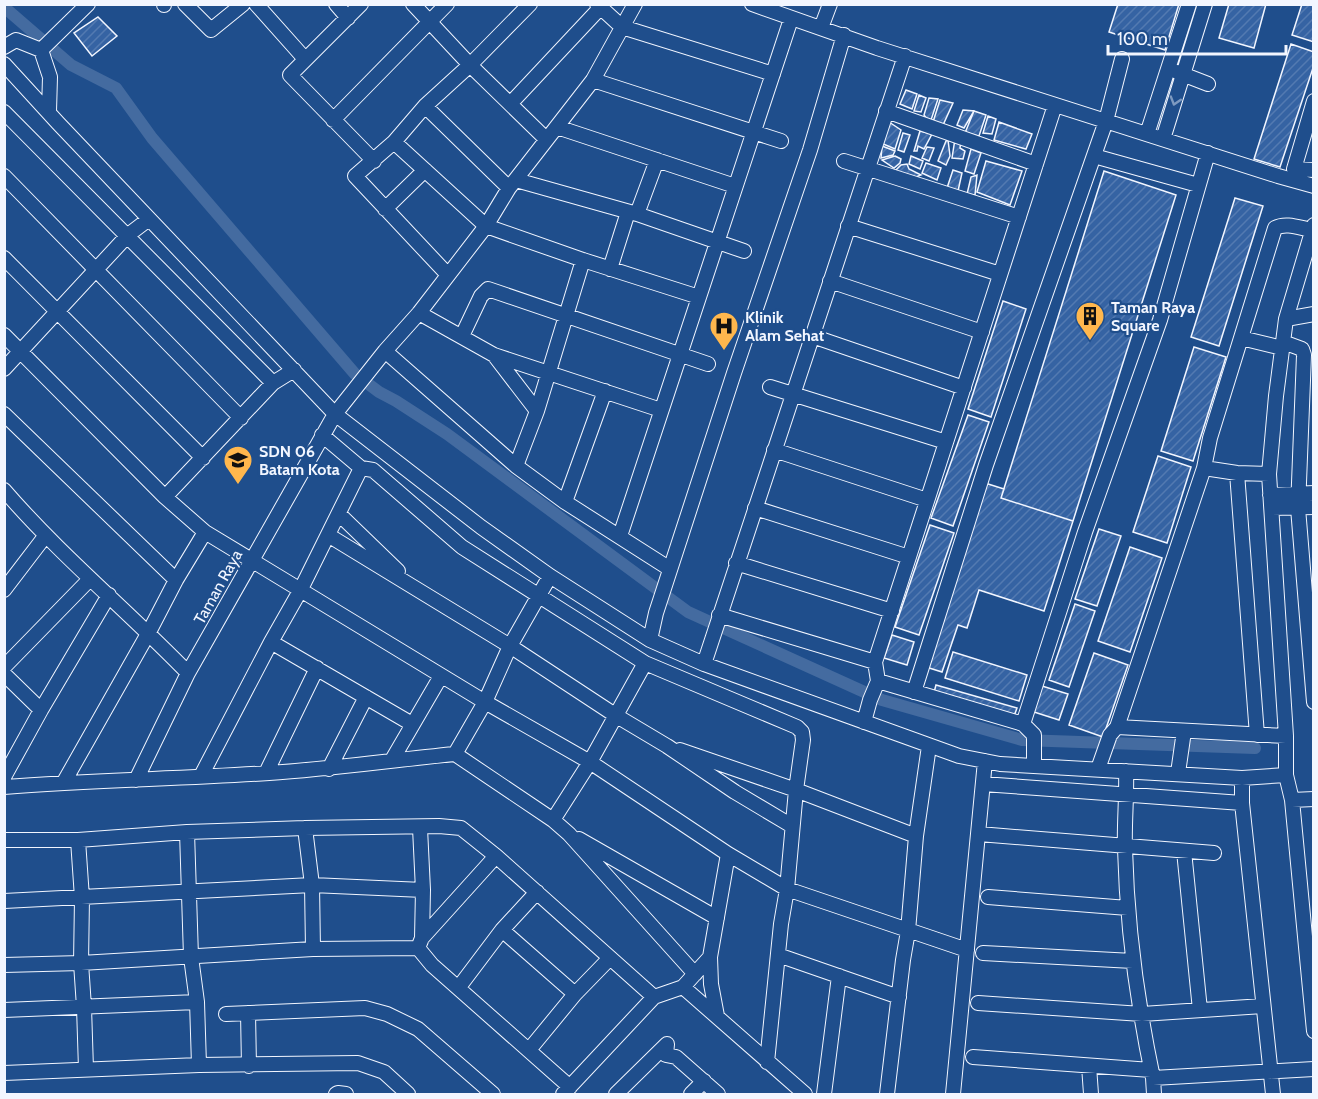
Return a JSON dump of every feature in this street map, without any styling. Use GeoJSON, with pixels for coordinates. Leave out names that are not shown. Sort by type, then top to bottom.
{"type":"FeatureCollection","features":[{"type":"Feature","properties":{"kind":"street"},"geometry":{"type":"LineString","coordinates":[[185,4],[212,30],[243,4]]}},
{"type":"Feature","properties":{"kind":"street"},"geometry":{"type":"LineString","coordinates":[[256,4],[304,59]]}},
{"type":"Feature","properties":{"kind":"street"},"geometry":{"type":"LineString","coordinates":[[336,4],[348,18]]}},
{"type":"Feature","properties":{"kind":"street"},"geometry":{"type":"LineString","coordinates":[[361,4],[290,75],[374,161]]}},
{"type":"Feature","properties":{"kind":"street"},"geometry":{"type":"LineString","coordinates":[[413,4],[470,65],[546,139]]}},
{"type":"Feature","properties":{"kind":"street"},"geometry":{"type":"LineString","coordinates":[[333,120],[447,4]]}},
{"type":"Feature","properties":{"kind":"street"},"geometry":{"type":"LineString","coordinates":[[448,275],[355,177],[394,142],[425,106],[470,65],[530,4]]}},
{"type":"Feature","properties":{"kind":"street","name":"Taman Raya"},"geometry":{"type":"LineString","coordinates":[[136,780],[188,673],[335,414],[385,351],[419,313],[486,226],[546,139],[593,80],[635,4]]}},
{"type":"Feature","properties":{"kind":"street"},"geometry":{"type":"LineString","coordinates":[[752,4],[791,19],[1055,105],[1314,186]]}},
{"type":"Feature","properties":{"kind":"street"},"geometry":{"type":"LineString","coordinates":[[821,28],[830,4]]}},
{"type":"Feature","properties":{"kind":"street"},"geometry":{"type":"LineString","coordinates":[[1147,134],[1189,4]]}},
{"type":"Feature","properties":{"kind":"street"},"geometry":{"type":"LineString","coordinates":[[1163,139],[1205,4]]}},
{"type":"Feature","properties":{"kind":"street"},"geometry":{"type":"LineString","coordinates":[[45,46],[88,5]]}},
{"type":"Feature","properties":{"kind":"street"},"geometry":{"type":"LineString","coordinates":[[510,104],[599,6],[622,27],[773,74]]}},
{"type":"Feature","properties":{"kind":"street"},"geometry":{"type":"LineString","coordinates":[[620,536],[791,19]]}},
{"type":"Feature","properties":{"kind":"street"},"geometry":{"type":"LineString","coordinates":[[650,640],[670,569],[810,150],[844,35]]}},
{"type":"Feature","properties":{"kind":"street"},"geometry":{"type":"LineString","coordinates":[[4,47],[16,40],[45,46]]}},
{"type":"Feature","properties":{"kind":"street"},"geometry":{"type":"LineString","coordinates":[[45,46],[50,77],[49,111]]}},
{"type":"Feature","properties":{"kind":"street"},"geometry":{"type":"LineString","coordinates":[[704,664],[905,56]]}},
{"type":"Feature","properties":{"kind":"street"},"geometry":{"type":"LineString","coordinates":[[914,692],[986,465],[1106,121],[1122,59]]}},
{"type":"Feature","properties":{"kind":"street"},"geometry":{"type":"LineString","coordinates":[[4,64],[335,414],[481,527],[550,576],[650,640],[704,664],[959,756],[1000,764],[1242,778],[1286,775]]}},
{"type":"Feature","properties":{"kind":"street"},"geometry":{"type":"LineString","coordinates":[[1168,69],[1208,84]]}},
{"type":"Feature","properties":{"kind":"street"},"geometry":{"type":"LineString","coordinates":[[593,80],[781,141]]}},
{"type":"Feature","properties":{"kind":"street"},"geometry":{"type":"LineString","coordinates":[[1314,101],[1294,168],[1314,170]]}},
{"type":"Feature","properties":{"kind":"street"},"geometry":{"type":"LineString","coordinates":[[864,722],[874,690],[875,662],[1055,105]]}},
{"type":"Feature","properties":{"kind":"street"},"geometry":{"type":"LineString","coordinates":[[425,106],[513,184],[633,213],[744,251]]}},
{"type":"Feature","properties":{"kind":"street"},"geometry":{"type":"LineString","coordinates":[[886,111],[1036,164]]}},
{"type":"Feature","properties":{"kind":"street"},"geometry":{"type":"LineString","coordinates":[[4,112],[273,383]]}},
{"type":"Feature","properties":{"kind":"street"},"geometry":{"type":"LineString","coordinates":[[557,127],[735,186]]}},
{"type":"Feature","properties":{"kind":"street"},"geometry":{"type":"LineString","coordinates":[[394,142],[486,226],[699,297]]}},
{"type":"Feature","properties":{"kind":"street"},"geometry":{"type":"LineString","coordinates":[[1023,724],[1085,532],[1160,320],[1208,153]]}},
{"type":"Feature","properties":{"kind":"street"},"geometry":{"type":"LineString","coordinates":[[1094,156],[1198,185]]}},
{"type":"Feature","properties":{"kind":"street"},"geometry":{"type":"LineString","coordinates":[[610,269],[657,159]]}},
{"type":"Feature","properties":{"kind":"street"},"geometry":{"type":"LineString","coordinates":[[844,161],[1019,217]]}},
{"type":"Feature","properties":{"kind":"street"},"geometry":{"type":"LineString","coordinates":[[385,209],[425,170]]}},
{"type":"Feature","properties":{"kind":"street"},"geometry":{"type":"LineString","coordinates":[[4,176],[241,418]]}},
{"type":"Feature","properties":{"kind":"street"},"geometry":{"type":"LineString","coordinates":[[4,369],[128,235],[149,219]]}},
{"type":"Feature","properties":{"kind":"street"},"geometry":{"type":"LineString","coordinates":[[1098,769],[1103,752],[1114,731],[1204,468],[1210,438],[1275,228],[1280,225],[1313,228],[1286,319],[1269,474],[1286,736],[1286,775],[1292,800],[1314,1031]]}},
{"type":"Feature","properties":{"kind":"street"},"geometry":{"type":"LineString","coordinates":[[848,226],[1000,274]]}},
{"type":"Feature","properties":{"kind":"street"},"geometry":{"type":"LineString","coordinates":[[4,258],[202,458]]}},
{"type":"Feature","properties":{"kind":"street"},"geometry":{"type":"LineString","coordinates":[[516,466],[537,411],[583,260]]}},
{"type":"Feature","properties":{"kind":"street"},"geometry":{"type":"LineString","coordinates":[[830,281],[982,332]]}},
{"type":"Feature","properties":{"kind":"street"},"geometry":{"type":"LineString","coordinates":[[462,336],[481,296],[488,289],[708,364]]}},
{"type":"Feature","properties":{"kind":"street"},"geometry":{"type":"LineString","coordinates":[[419,313],[494,355],[661,410]]}},
{"type":"Feature","properties":{"kind":"street"},"geometry":{"type":"LineString","coordinates":[[1286,319],[1314,314]]}},
{"type":"Feature","properties":{"kind":"street"},"geometry":{"type":"LineString","coordinates":[[4,336],[165,497],[205,532],[441,676],[590,762],[728,854],[787,889],[967,950]]}},
{"type":"Feature","properties":{"kind":"street"},"geometry":{"type":"LineString","coordinates":[[812,336],[964,388]]}},
{"type":"Feature","properties":{"kind":"street"},"geometry":{"type":"LineString","coordinates":[[1241,338],[1282,350],[1304,366]]}},
{"type":"Feature","properties":{"kind":"street"},"geometry":{"type":"LineString","coordinates":[[1282,350],[1296,345],[1302,349],[1304,355],[1298,508],[1314,702]]}},
{"type":"Feature","properties":{"kind":"street"},"geometry":{"type":"LineString","coordinates":[[385,351],[516,466],[565,502],[670,569]]}},
{"type":"Feature","properties":{"kind":"street"},"geometry":{"type":"LineString","coordinates":[[494,355],[537,411]]}},
{"type":"Feature","properties":{"kind":"street"},"geometry":{"type":"LineString","coordinates":[[165,497],[273,383],[294,370]]}},
{"type":"Feature","properties":{"kind":"street"},"geometry":{"type":"LineString","coordinates":[[770,387],[946,442]]}},
{"type":"Feature","properties":{"kind":"street"},"geometry":{"type":"LineString","coordinates":[[565,502],[605,391]]}},
{"type":"Feature","properties":{"kind":"street"},"geometry":{"type":"LineString","coordinates":[[4,414],[176,580]]}},
{"type":"Feature","properties":{"kind":"street"},"geometry":{"type":"LineString","coordinates":[[322,435],[361,468],[373,470],[462,547],[645,663],[797,727],[802,732],[803,740],[767,1062]]}},
{"type":"Feature","properties":{"kind":"street"},"geometry":{"type":"LineString","coordinates":[[774,450],[927,501]]}},
{"type":"Feature","properties":{"kind":"street"},"geometry":{"type":"LineString","coordinates":[[201,776],[300,591],[361,468]]}},
{"type":"Feature","properties":{"kind":"street"},"geometry":{"type":"LineString","coordinates":[[1204,468],[1237,473],[1269,474]]}},
{"type":"Feature","properties":{"kind":"street"},"geometry":{"type":"LineString","coordinates":[[1237,473],[1257,735]]}},
{"type":"Feature","properties":{"kind":"street"},"geometry":{"type":"LineString","coordinates":[[1271,502],[1298,493],[1314,493]]}},
{"type":"Feature","properties":{"kind":"street"},"geometry":{"type":"LineString","coordinates":[[6,497],[90,579],[149,632],[188,673]]}},
{"type":"Feature","properties":{"kind":"street"},"geometry":{"type":"LineString","coordinates":[[1271,502],[1298,508],[1314,507]]}},
{"type":"Feature","properties":{"kind":"street"},"geometry":{"type":"LineString","coordinates":[[755,508],[909,557]]}},
{"type":"Feature","properties":{"kind":"street"},"geometry":{"type":"LineString","coordinates":[[339,514],[417,589]]}},
{"type":"Feature","properties":{"kind":"street"},"geometry":{"type":"LineString","coordinates":[[64,782],[205,532]]}},
{"type":"Feature","properties":{"kind":"street"},"geometry":{"type":"LineString","coordinates":[[4,590],[46,535]]}},
{"type":"Feature","properties":{"kind":"street"},"geometry":{"type":"LineString","coordinates":[[328,535],[510,646],[667,746],[726,787],[792,826]]}},
{"type":"Feature","properties":{"kind":"street"},"geometry":{"type":"LineString","coordinates":[[736,563],[892,611]]}},
{"type":"Feature","properties":{"kind":"street"},"geometry":{"type":"LineString","coordinates":[[454,754],[485,702],[510,646],[550,576]]}},
{"type":"Feature","properties":{"kind":"street"},"geometry":{"type":"LineString","coordinates":[[4,667],[90,579]]}},
{"type":"Feature","properties":{"kind":"street"},"geometry":{"type":"LineString","coordinates":[[4,777],[9,752],[40,710],[109,595]]}},
{"type":"Feature","properties":{"kind":"street"},"geometry":{"type":"LineString","coordinates":[[718,622],[875,662]]}},
{"type":"Feature","properties":{"kind":"street"},"geometry":{"type":"LineString","coordinates":[[271,642],[412,724]]}},
{"type":"Feature","properties":{"kind":"street"},"geometry":{"type":"LineString","coordinates":[[553,820],[590,762],[645,663]]}},
{"type":"Feature","properties":{"kind":"street"},"geometry":{"type":"LineString","coordinates":[[266,774],[317,668]]}},
{"type":"Feature","properties":{"kind":"street"},"geometry":{"type":"LineString","coordinates":[[4,674],[40,710]]}},
{"type":"Feature","properties":{"kind":"street"},"geometry":{"type":"LineString","coordinates":[[392,760],[441,676]]}},
{"type":"Feature","properties":{"kind":"street"},"geometry":{"type":"LineString","coordinates":[[874,690],[914,692],[1023,724],[1034,742],[1034,765]]}},
{"type":"Feature","properties":{"kind":"street"},"geometry":{"type":"LineString","coordinates":[[329,769],[366,697]]}},
{"type":"Feature","properties":{"kind":"street"},"geometry":{"type":"LineString","coordinates":[[1114,731],[1286,736]]}},
{"type":"Feature","properties":{"kind":"street"},"geometry":{"type":"LineString","coordinates":[[1178,773],[1184,734]]}},
{"type":"Feature","properties":{"kind":"street"},"geometry":{"type":"LineString","coordinates":[[667,746],[796,790],[916,836]]}},
{"type":"Feature","properties":{"kind":"street"},"geometry":{"type":"LineString","coordinates":[[887,1095],[928,746]]}},
{"type":"Feature","properties":{"kind":"street"},"geometry":{"type":"LineString","coordinates":[[4,787],[64,782],[266,774],[454,754],[553,820],[569,834],[695,974]]}},
{"type":"Feature","properties":{"kind":"street"},"geometry":{"type":"LineString","coordinates":[[953,1095],[985,761]]}},
{"type":"Feature","properties":{"kind":"street"},"geometry":{"type":"LineString","coordinates":[[1126,771],[1125,846],[1128,908],[1133,961],[1154,1095]]}},
{"type":"Feature","properties":{"kind":"street"},"geometry":{"type":"LineString","coordinates":[[1242,778],[1242,803],[1273,1095]]}},
{"type":"Feature","properties":{"kind":"street"},"geometry":{"type":"LineString","coordinates":[[983,784],[1242,803]]}},
{"type":"Feature","properties":{"kind":"street"},"geometry":{"type":"LineString","coordinates":[[1292,800],[1314,799]]}},
{"type":"Feature","properties":{"kind":"street"},"geometry":{"type":"LineString","coordinates":[[4,840],[78,840],[187,832],[305,828],[439,826],[461,828],[496,856],[654,997]]}},
{"type":"Feature","properties":{"kind":"street"},"geometry":{"type":"LineString","coordinates":[[305,828],[312,885],[313,949]]}},
{"type":"Feature","properties":{"kind":"street"},"geometry":{"type":"LineString","coordinates":[[420,828],[423,890],[420,943],[432,965],[529,1050],[567,1091],[654,997],[683,987],[710,957]]}},
{"type":"Feature","properties":{"kind":"street"},"geometry":{"type":"LineString","coordinates":[[187,832],[190,957],[197,1002],[200,1065]]}},
{"type":"Feature","properties":{"kind":"street"},"geometry":{"type":"LineString","coordinates":[[569,834],[717,918]]}},
{"type":"Feature","properties":{"kind":"street"},"geometry":{"type":"LineString","coordinates":[[979,834],[1214,853]]}},
{"type":"Feature","properties":{"kind":"street"},"geometry":{"type":"LineString","coordinates":[[78,840],[82,898],[81,963],[86,1069]]}},
{"type":"Feature","properties":{"kind":"street"},"geometry":{"type":"LineString","coordinates":[[1184,851],[1200,1010]]}},
{"type":"Feature","properties":{"kind":"street"},"geometry":{"type":"LineString","coordinates":[[717,1016],[711,984],[710,957],[728,854]]}},
{"type":"Feature","properties":{"kind":"street"},"geometry":{"type":"LineString","coordinates":[[4,965],[81,963],[420,943],[496,856]]}},
{"type":"Feature","properties":{"kind":"street"},"geometry":{"type":"LineString","coordinates":[[4,901],[312,885],[423,890]]}},
{"type":"Feature","properties":{"kind":"street"},"geometry":{"type":"LineString","coordinates":[[459,987],[502,930],[537,892]]}},
{"type":"Feature","properties":{"kind":"street"},"geometry":{"type":"LineString","coordinates":[[988,897],[1128,908]]}},
{"type":"Feature","properties":{"kind":"street"},"geometry":{"type":"LineString","coordinates":[[502,930],[575,994]]}},
{"type":"Feature","properties":{"kind":"street"},"geometry":{"type":"LineString","coordinates":[[983,953],[1133,961]]}},
{"type":"Feature","properties":{"kind":"street"},"geometry":{"type":"LineString","coordinates":[[778,955],[899,998]]}},
{"type":"Feature","properties":{"kind":"street"},"geometry":{"type":"LineString","coordinates":[[529,1050],[575,994],[610,958]]}},
{"type":"Feature","properties":{"kind":"street"},"geometry":{"type":"LineString","coordinates":[[824,1095],[839,976]]}},
{"type":"Feature","properties":{"kind":"street"},"geometry":{"type":"LineString","coordinates":[[683,987],[805,1095]]}},
{"type":"Feature","properties":{"kind":"street"},"geometry":{"type":"LineString","coordinates":[[4,1010],[197,1002]]}},
{"type":"Feature","properties":{"kind":"street"},"geometry":{"type":"LineString","coordinates":[[978,1003],[1142,1014],[1263,1006]]}},
{"type":"Feature","properties":{"kind":"street"},"geometry":{"type":"LineString","coordinates":[[226,1014],[365,1008],[387,1014],[418,1029],[493,1095]]}},
{"type":"Feature","properties":{"kind":"street"},"geometry":{"type":"LineString","coordinates":[[248,1013],[249,1066]]}},
{"type":"Feature","properties":{"kind":"street"},"geometry":{"type":"LineString","coordinates":[[616,1095],[667,1044],[666,1055],[676,1057],[718,1095]]}},
{"type":"Feature","properties":{"kind":"street"},"geometry":{"type":"LineString","coordinates":[[974,1057],[1089,1066],[1152,1074],[1314,1069]]}},
{"type":"Feature","properties":{"kind":"street"},"geometry":{"type":"LineString","coordinates":[[4,1073],[200,1065],[358,1063],[384,1072],[408,1095]]}},
{"type":"Feature","properties":{"kind":"street"},"geometry":{"type":"LineString","coordinates":[[1089,1066],[1091,1095]]}},
{"type":"Feature","properties":{"kind":"street"},"geometry":{"type":"LineString","coordinates":[[692,1095],[704,1082]]}},
{"type":"Feature","properties":{"kind":"street"},"geometry":{"type":"LineString","coordinates":[[336,1095],[346,1095]]}},
{"type":"Feature","properties":{"kind":"building"},"geometry":{"type":"Polygon","coordinates":[[[1118,4],[1179,4],[1165,50],[1109,32],[1118,4]]]}},
{"type":"Feature","properties":{"kind":"building"},"geometry":{"type":"Polygon","coordinates":[[[1229,4],[1266,4],[1254,48],[1219,38],[1229,4]]]}},
{"type":"Feature","properties":{"kind":"building"},"geometry":{"type":"Polygon","coordinates":[[[1302,4],[1314,4],[1314,42],[1292,35],[1302,4]]]}},
{"type":"Feature","properties":{"kind":"building"},"geometry":{"type":"Polygon","coordinates":[[[98,17],[117,36],[92,56],[74,33],[98,17]]]}},
{"type":"Feature","properties":{"kind":"building"},"geometry":{"type":"Polygon","coordinates":[[[1291,44],[1314,52],[1314,65],[1280,167],[1254,159],[1291,44]]]}},
{"type":"Feature","properties":{"kind":"building"},"geometry":{"type":"Polygon","coordinates":[[[906,90],[917,94],[912,109],[900,104],[906,90]]]}},
{"type":"Feature","properties":{"kind":"building"},"geometry":{"type":"Polygon","coordinates":[[[919,95],[926,98],[921,112],[914,111],[919,95]]]}},
{"type":"Feature","properties":{"kind":"building"},"geometry":{"type":"Polygon","coordinates":[[[929,98],[938,99],[930,123],[924,115],[929,98]]]}},
{"type":"Feature","properties":{"kind":"building"},"geometry":{"type":"Polygon","coordinates":[[[940,100],[953,103],[943,125],[933,122],[940,100]]]}},
{"type":"Feature","properties":{"kind":"building"},"geometry":{"type":"Polygon","coordinates":[[[963,110],[974,111],[964,128],[957,125],[963,110]]]}},
{"type":"Feature","properties":{"kind":"building"},"geometry":{"type":"Polygon","coordinates":[[[974,111],[986,115],[979,136],[965,133],[974,111]]]}},
{"type":"Feature","properties":{"kind":"building"},"geometry":{"type":"Polygon","coordinates":[[[988,116],[996,119],[992,134],[983,133],[988,116]]]}},
{"type":"Feature","properties":{"kind":"building"},"geometry":{"type":"Polygon","coordinates":[[[889,122],[901,130],[895,149],[881,143],[889,122]]]}},
{"type":"Feature","properties":{"kind":"building"},"geometry":{"type":"Polygon","coordinates":[[[999,122],[1032,134],[1026,149],[994,140],[999,122]]]}},
{"type":"Feature","properties":{"kind":"building"},"geometry":{"type":"Polygon","coordinates":[[[920,131],[932,134],[924,149],[918,146],[917,151],[914,151],[920,131]]]}},
{"type":"Feature","properties":{"kind":"building"},"geometry":{"type":"Polygon","coordinates":[[[903,133],[910,135],[904,152],[898,150],[903,133]]]}},
{"type":"Feature","properties":{"kind":"building"},"geometry":{"type":"Polygon","coordinates":[[[955,139],[961,141],[960,148],[965,151],[963,159],[952,158],[955,139]]]}},
{"type":"Feature","properties":{"kind":"building"},"geometry":{"type":"Polygon","coordinates":[[[948,140],[950,156],[946,165],[938,161],[948,140]]]}},
{"type":"Feature","properties":{"kind":"building"},"geometry":{"type":"Polygon","coordinates":[[[882,146],[895,151],[893,155],[881,158],[882,146]]]}},
{"type":"Feature","properties":{"kind":"building"},"geometry":{"type":"Polygon","coordinates":[[[927,147],[934,148],[929,161],[922,158],[927,147]]]}},
{"type":"Feature","properties":{"kind":"building"},"geometry":{"type":"Polygon","coordinates":[[[971,149],[981,153],[974,174],[965,171],[971,149]]]}},
{"type":"Feature","properties":{"kind":"building"},"geometry":{"type":"Polygon","coordinates":[[[895,156],[901,159],[894,168],[882,160],[895,156]]]}},
{"type":"Feature","properties":{"kind":"building"},"geometry":{"type":"Polygon","coordinates":[[[911,156],[923,161],[920,169],[909,164],[911,156]]]}},
{"type":"Feature","properties":{"kind":"building"},"geometry":{"type":"Polygon","coordinates":[[[986,161],[1022,171],[1010,205],[977,192],[986,161]]]}},
{"type":"Feature","properties":{"kind":"building"},"geometry":{"type":"Polygon","coordinates":[[[926,163],[941,168],[937,180],[922,173],[926,163]]]}},
{"type":"Feature","properties":{"kind":"building"},"geometry":{"type":"Polygon","coordinates":[[[907,164],[909,169],[921,175],[911,179],[894,172],[901,165],[907,164]]]}},
{"type":"Feature","properties":{"kind":"building"},"geometry":{"type":"Polygon","coordinates":[[[953,170],[962,173],[958,191],[947,188],[953,170]]]}},
{"type":"Feature","properties":{"kind":"building","name":"Taman Raya Square"},"geometry":{"type":"Polygon","coordinates":[[[1104,171],[1176,195],[1073,521],[1001,498],[1104,171]]]}},
{"type":"Feature","properties":{"kind":"building"},"geometry":{"type":"Polygon","coordinates":[[[977,175],[975,195],[967,194],[971,177],[977,175]]]}},
{"type":"Feature","properties":{"kind":"building"},"geometry":{"type":"Polygon","coordinates":[[[1235,198],[1263,206],[1219,346],[1191,337],[1235,198]]]}},
{"type":"Feature","properties":{"kind":"building"},"geometry":{"type":"Polygon","coordinates":[[[1003,301],[1026,309],[991,417],[968,409],[1003,301]]]}},
{"type":"Feature","properties":{"kind":"building"},"geometry":{"type":"Polygon","coordinates":[[[1194,347],[1226,357],[1193,461],[1161,451],[1194,347]]]}},
{"type":"Feature","properties":{"kind":"building"},"geometry":{"type":"Polygon","coordinates":[[[968,415],[989,422],[953,526],[931,518],[968,415]]]}},
{"type":"Feature","properties":{"kind":"building"},"geometry":{"type":"Polygon","coordinates":[[[1158,456],[1191,467],[1167,543],[1133,532],[1158,456]]]}},
{"type":"Feature","properties":{"kind":"building"},"geometry":{"type":"Polygon","coordinates":[[[985,483],[1004,489],[1001,498],[1073,521],[1044,611],[979,590],[967,628],[958,625],[942,672],[926,667],[985,483]]]}},
{"type":"Feature","properties":{"kind":"building"},"geometry":{"type":"Polygon","coordinates":[[[930,525],[954,533],[919,635],[895,627],[930,525]]]}},
{"type":"Feature","properties":{"kind":"building"},"geometry":{"type":"Polygon","coordinates":[[[1099,529],[1121,536],[1097,606],[1075,599],[1099,529]]]}},
{"type":"Feature","properties":{"kind":"building"},"geometry":{"type":"Polygon","coordinates":[[[1130,547],[1162,558],[1130,652],[1098,641],[1130,547]]]}},
{"type":"Feature","properties":{"kind":"building"},"geometry":{"type":"Polygon","coordinates":[[[1075,604],[1095,611],[1069,687],[1049,680],[1075,604]]]}},
{"type":"Feature","properties":{"kind":"building"},"geometry":{"type":"Polygon","coordinates":[[[892,635],[914,642],[907,665],[884,658],[892,635]]]}},
{"type":"Feature","properties":{"kind":"building"},"geometry":{"type":"Polygon","coordinates":[[[953,652],[1027,675],[1019,701],[945,678],[953,652]]]}},
{"type":"Feature","properties":{"kind":"building"},"geometry":{"type":"Polygon","coordinates":[[[1094,653],[1128,665],[1103,737],[1069,725],[1094,653]]]}},
{"type":"Feature","properties":{"kind":"building"},"geometry":{"type":"Polygon","coordinates":[[[936,685],[1017,708],[1013,719],[933,696],[936,685]]]}},
{"type":"Feature","properties":{"kind":"building"},"geometry":{"type":"Polygon","coordinates":[[[1042,686],[1068,694],[1059,720],[1034,712],[1042,686]]]}},
{"type":"Feature","properties":{"kind":"waterway"},"geometry":{"type":"LineString","coordinates":[[4,7],[71,65],[116,88],[152,138],[355,374],[379,392],[447,434],[688,612],[882,700],[1022,740],[1255,748]]}},
{"type":"Feature","properties":{"kind":"place","name":"Taman Raya Square"},"geometry":{"type":"Point","coordinates":[1090,342]}},
{"type":"Feature","properties":{"kind":"place","name":"Klinik Alam Sehat"},"geometry":{"type":"Point","coordinates":[724,352]}},
{"type":"Feature","properties":{"kind":"place","name":"SDN 06 Batam Kota"},"geometry":{"type":"Point","coordinates":[238,486]}}]}
